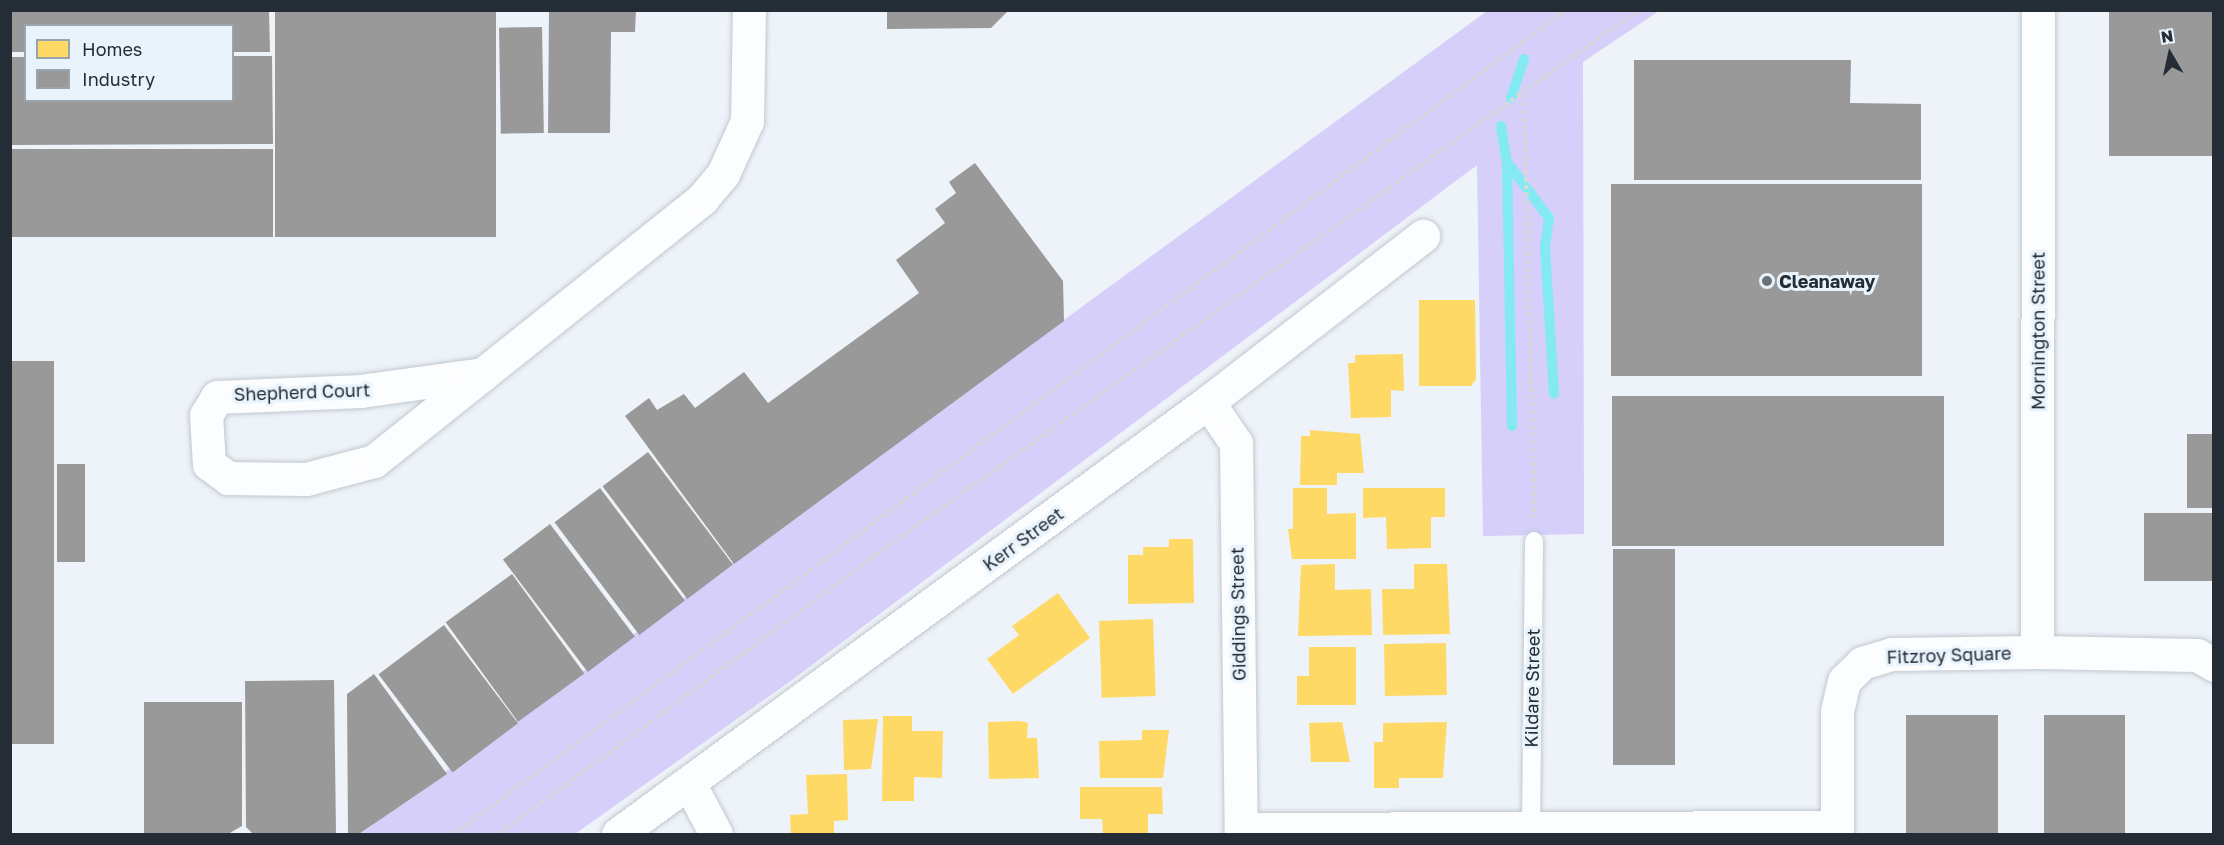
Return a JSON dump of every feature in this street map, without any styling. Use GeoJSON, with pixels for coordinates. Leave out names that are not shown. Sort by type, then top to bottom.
{"type":"FeatureCollection","features":[{"type":"Feature","properties":{"kind":"street","name":"Shepherd Court"},"geometry":{"type":"LineString","coordinates":[[483,374],[361,391],[217,397],[206,415],[209,464],[228,478],[306,479],[353,470],[393,450],[483,374],[702,199],[723,174],[747,120],[748,10]]}},
{"type":"Feature","properties":{"kind":"street","name":"Mornington Street"},"geometry":{"type":"LineString","coordinates":[[2037,652],[2038,10]]}},
{"type":"Feature","properties":{"kind":"street","name":"Kerr Street"},"geometry":{"type":"LineString","coordinates":[[618,834],[690,785],[1208,402],[1423,236]]}},
{"type":"Feature","properties":{"kind":"street","name":"Giddings Street"},"geometry":{"type":"LineString","coordinates":[[1208,402],[1236,443],[1241,832]]}},
{"type":"Feature","properties":{"kind":"street","name":"Fitzroy Square"},"geometry":{"type":"LineString","coordinates":[[1837,831],[1837,711],[1844,681],[1863,663],[1892,654],[2037,652],[2197,655],[2214,665]]}},
{"type":"Feature","properties":{"kind":"street"},"geometry":{"type":"LineString","coordinates":[[690,785],[716,834]]}},
{"type":"Feature","properties":{"kind":"street"},"geometry":{"type":"LineString","coordinates":[[1241,832],[1837,831]]}},
{"type":"Feature","properties":{"kind":"lane","name":"Kildare Street"},"geometry":{"type":"LineString","coordinates":[[1531,832],[1534,541]]}},
{"type":"Feature","properties":{"kind":"path"},"geometry":{"type":"LineString","coordinates":[[454,834],[1566,10]]}},
{"type":"Feature","properties":{"kind":"path"},"geometry":{"type":"LineString","coordinates":[[499,834],[870,559],[1524,95],[1638,10]]}},
{"type":"Feature","properties":{"kind":"path"},"geometry":{"type":"LineString","coordinates":[[1524,95],[1534,541]]}},
{"type":"Feature","properties":{"kind":"shaded area"},"geometry":{"type":"Polygon","coordinates":[[[1487,11],[1659,11],[1583,62],[1584,534],[1483,536],[1477,165],[792,680],[575,834],[360,834],[1487,11]]]}},
{"type":"Feature","properties":{"kind":"building: Homes"},"geometry":{"type":"Polygon","coordinates":[[[1419,300],[1475,300],[1476,379],[1471,386],[1419,386],[1419,300]]]}},
{"type":"Feature","properties":{"kind":"building: Homes"},"geometry":{"type":"Polygon","coordinates":[[[1403,354],[1404,391],[1391,390],[1391,417],[1351,418],[1348,363],[1355,363],[1355,355],[1403,354]]]}},
{"type":"Feature","properties":{"kind":"building: Homes"},"geometry":{"type":"Polygon","coordinates":[[[1310,430],[1360,434],[1364,473],[1337,473],[1337,485],[1300,485],[1301,436],[1310,436],[1310,430]]]}},
{"type":"Feature","properties":{"kind":"building: Homes"},"geometry":{"type":"Polygon","coordinates":[[[1293,488],[1327,488],[1327,514],[1356,513],[1356,559],[1292,559],[1288,529],[1293,529],[1293,488]]]}},
{"type":"Feature","properties":{"kind":"building: Homes"},"geometry":{"type":"Polygon","coordinates":[[[1363,488],[1445,488],[1445,517],[1431,517],[1431,548],[1387,549],[1386,517],[1363,518],[1363,488]]]}},
{"type":"Feature","properties":{"kind":"building: Homes"},"geometry":{"type":"Polygon","coordinates":[[[1169,539],[1193,539],[1194,603],[1128,604],[1128,555],[1143,555],[1143,547],[1169,547],[1169,539]]]}},
{"type":"Feature","properties":{"kind":"building: Homes"},"geometry":{"type":"Polygon","coordinates":[[[1335,564],[1335,590],[1371,589],[1372,635],[1298,636],[1301,565],[1335,564]]]}},
{"type":"Feature","properties":{"kind":"building: Homes"},"geometry":{"type":"Polygon","coordinates":[[[1414,564],[1447,564],[1450,634],[1383,635],[1382,589],[1414,589],[1414,564]]]}},
{"type":"Feature","properties":{"kind":"building: Homes"},"geometry":{"type":"Polygon","coordinates":[[[1058,593],[1090,638],[1013,694],[987,659],[1019,635],[1012,626],[1058,593]]]}},
{"type":"Feature","properties":{"kind":"building: Homes"},"geometry":{"type":"Polygon","coordinates":[[[1153,619],[1156,696],[1102,698],[1099,621],[1153,619]]]}},
{"type":"Feature","properties":{"kind":"building: Homes"},"geometry":{"type":"Polygon","coordinates":[[[1446,643],[1447,695],[1385,696],[1384,644],[1446,643]]]}},
{"type":"Feature","properties":{"kind":"building: Homes"},"geometry":{"type":"Polygon","coordinates":[[[1309,647],[1356,647],[1356,705],[1297,705],[1297,676],[1309,676],[1309,647]]]}},
{"type":"Feature","properties":{"kind":"building: Homes"},"geometry":{"type":"Polygon","coordinates":[[[883,716],[912,716],[912,731],[943,731],[942,778],[914,777],[914,801],[882,801],[883,716]]]}},
{"type":"Feature","properties":{"kind":"building: Homes"},"geometry":{"type":"Polygon","coordinates":[[[878,719],[871,769],[844,770],[843,720],[878,719]]]}},
{"type":"Feature","properties":{"kind":"building: Homes"},"geometry":{"type":"Polygon","coordinates":[[[988,722],[1028,723],[1027,738],[1037,738],[1039,778],[989,779],[988,722]]]}},
{"type":"Feature","properties":{"kind":"building: Homes"},"geometry":{"type":"Polygon","coordinates":[[[1342,722],[1350,762],[1311,762],[1309,723],[1342,722]]]}},
{"type":"Feature","properties":{"kind":"building: Homes"},"geometry":{"type":"Polygon","coordinates":[[[1447,722],[1443,778],[1399,778],[1399,788],[1374,788],[1374,742],[1383,742],[1383,723],[1447,722]]]}},
{"type":"Feature","properties":{"kind":"building: Homes"},"geometry":{"type":"Polygon","coordinates":[[[1142,730],[1169,730],[1163,778],[1100,778],[1099,741],[1142,740],[1142,730]]]}},
{"type":"Feature","properties":{"kind":"building: Homes"},"geometry":{"type":"Polygon","coordinates":[[[847,774],[848,820],[834,821],[834,834],[791,834],[790,815],[808,814],[806,775],[847,774]]]}},
{"type":"Feature","properties":{"kind":"building: Homes"},"geometry":{"type":"Polygon","coordinates":[[[1080,787],[1162,787],[1163,814],[1148,814],[1148,834],[1103,834],[1102,819],[1080,819],[1080,787]]]}},
{"type":"Feature","properties":{"kind":"building: Industry"},"geometry":{"type":"Polygon","coordinates":[[[10,10],[269,10],[270,52],[234,52],[234,24],[24,24],[24,52],[10,52],[10,10]]]}},
{"type":"Feature","properties":{"kind":"building: Industry"},"geometry":{"type":"Polygon","coordinates":[[[275,10],[496,10],[496,237],[275,237],[275,10]]]}},
{"type":"Feature","properties":{"kind":"building: Industry"},"geometry":{"type":"Polygon","coordinates":[[[549,10],[636,10],[635,32],[611,32],[610,133],[548,133],[549,10]]]}},
{"type":"Feature","properties":{"kind":"building: Industry"},"geometry":{"type":"Polygon","coordinates":[[[887,10],[1007,10],[1007,12],[991,28],[887,29],[887,10]]]}},
{"type":"Feature","properties":{"kind":"building: Industry"},"geometry":{"type":"Polygon","coordinates":[[[2109,10],[2214,10],[2214,156],[2109,156],[2109,10]]]}},
{"type":"Feature","properties":{"kind":"building: Industry"},"geometry":{"type":"Polygon","coordinates":[[[542,27],[544,133],[501,134],[499,28],[542,27]]]}},
{"type":"Feature","properties":{"kind":"building: Industry"},"geometry":{"type":"Polygon","coordinates":[[[234,56],[272,56],[273,144],[10,145],[10,57],[24,57],[24,102],[234,102],[234,56]]]}},
{"type":"Feature","properties":{"kind":"building: Industry"},"geometry":{"type":"Polygon","coordinates":[[[1634,60],[1851,60],[1850,103],[1921,104],[1921,180],[1634,180],[1634,60]]]}},
{"type":"Feature","properties":{"kind":"building: Industry"},"geometry":{"type":"Polygon","coordinates":[[[10,149],[273,149],[273,237],[10,237],[10,149]]]}},
{"type":"Feature","properties":{"kind":"building: Industry"},"geometry":{"type":"Polygon","coordinates":[[[975,163],[1063,281],[1064,321],[734,564],[625,416],[649,398],[657,410],[684,394],[695,408],[744,372],[768,403],[919,293],[896,260],[945,223],[935,209],[956,193],[949,182],[975,163]]]}},
{"type":"Feature","properties":{"kind":"building: Industry","name":"Cleanaway"},"geometry":{"type":"Polygon","coordinates":[[[1611,184],[1922,184],[1922,376],[1611,376],[1611,184]]]}},
{"type":"Feature","properties":{"kind":"building: Industry"},"geometry":{"type":"Polygon","coordinates":[[[10,361],[54,361],[54,744],[10,744],[10,361]]]}},
{"type":"Feature","properties":{"kind":"building: Industry"},"geometry":{"type":"Polygon","coordinates":[[[1612,396],[1944,396],[1944,546],[1612,546],[1612,396]]]}},
{"type":"Feature","properties":{"kind":"building: Industry"},"geometry":{"type":"Polygon","coordinates":[[[2187,434],[2214,434],[2214,508],[2187,508],[2187,434]]]}},
{"type":"Feature","properties":{"kind":"building: Industry"},"geometry":{"type":"Polygon","coordinates":[[[648,452],[733,565],[687,599],[602,486],[648,452]]]}},
{"type":"Feature","properties":{"kind":"building: Industry"},"geometry":{"type":"Polygon","coordinates":[[[57,464],[85,464],[85,562],[57,562],[57,464]]]}},
{"type":"Feature","properties":{"kind":"building: Industry"},"geometry":{"type":"Polygon","coordinates":[[[600,488],[685,601],[639,635],[554,522],[600,488]]]}},
{"type":"Feature","properties":{"kind":"building: Industry"},"geometry":{"type":"Polygon","coordinates":[[[2144,513],[2214,513],[2214,581],[2144,581],[2144,513]]]}},
{"type":"Feature","properties":{"kind":"building: Industry"},"geometry":{"type":"Polygon","coordinates":[[[550,524],[635,637],[588,672],[503,560],[550,524]]]}},
{"type":"Feature","properties":{"kind":"building: Industry"},"geometry":{"type":"Polygon","coordinates":[[[1613,549],[1675,549],[1675,765],[1613,765],[1613,549]]]}},
{"type":"Feature","properties":{"kind":"building: Industry"},"geometry":{"type":"Polygon","coordinates":[[[512,574],[584,674],[518,722],[446,622],[512,574]]]}},
{"type":"Feature","properties":{"kind":"building: Industry"},"geometry":{"type":"Polygon","coordinates":[[[444,625],[518,723],[453,773],[379,674],[444,625]]]}},
{"type":"Feature","properties":{"kind":"building: Industry"},"geometry":{"type":"Polygon","coordinates":[[[374,674],[447,774],[359,834],[348,834],[347,694],[374,674]]]}},
{"type":"Feature","properties":{"kind":"building: Industry"},"geometry":{"type":"Polygon","coordinates":[[[334,680],[336,834],[253,834],[246,827],[245,681],[334,680]]]}},
{"type":"Feature","properties":{"kind":"building: Industry"},"geometry":{"type":"Polygon","coordinates":[[[144,702],[242,702],[242,826],[228,834],[144,834],[144,702]]]}},
{"type":"Feature","properties":{"kind":"building: Industry"},"geometry":{"type":"Polygon","coordinates":[[[1906,715],[1998,715],[1998,833],[1906,833],[1906,715]]]}},
{"type":"Feature","properties":{"kind":"building: Industry"},"geometry":{"type":"Polygon","coordinates":[[[2044,715],[2125,715],[2125,833],[2044,833],[2044,715]]]}},
{"type":"Feature","properties":{"kind":"waterway"},"geometry":{"type":"LineString","coordinates":[[1511,98],[1524,59]]}},
{"type":"Feature","properties":{"kind":"waterway"},"geometry":{"type":"LineString","coordinates":[[1501,126],[1507,162],[1549,218],[1545,247],[1554,394]]}},
{"type":"Feature","properties":{"kind":"waterway"},"geometry":{"type":"LineString","coordinates":[[1507,162],[1512,426]]}},
{"type":"Feature","properties":{"kind":"place","name":"Cleanaway"},"geometry":{"type":"Point","coordinates":[1767,281]}}]}
